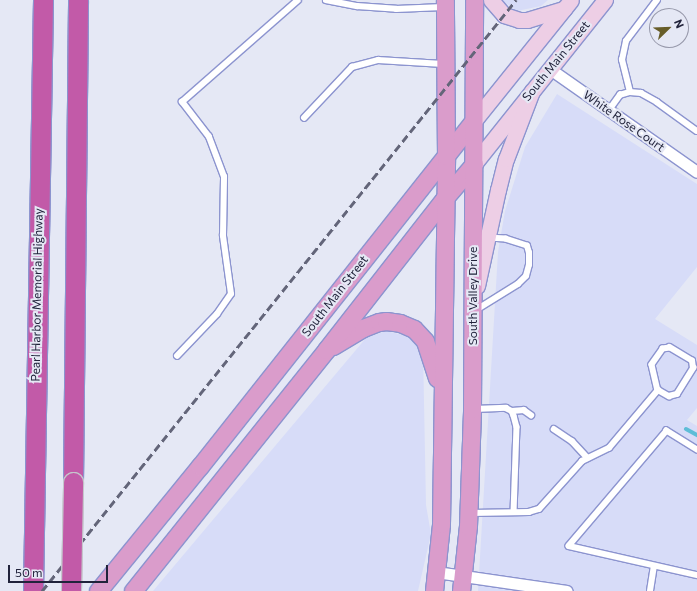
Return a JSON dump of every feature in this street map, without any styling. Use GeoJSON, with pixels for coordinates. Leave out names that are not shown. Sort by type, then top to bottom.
{"type":"FeatureCollection","features":[{"type":"Feature","properties":{"kind":"highway","name":"Pearl Harbor Memorial Highway"},"geometry":{"type":"LineString","coordinates":[[33,591],[42,0]]}},
{"type":"Feature","properties":{"kind":"highway"},"geometry":{"type":"LineString","coordinates":[[71,591],[78,0]]}},
{"type":"Feature","properties":{"kind":"main road","name":"South Valley Drive"},"geometry":{"type":"LineString","coordinates":[[462,583],[468,513],[472,409],[474,0]]}},
{"type":"Feature","properties":{"kind":"main road"},"geometry":{"type":"LineString","coordinates":[[491,0],[504,15],[518,20],[527,20],[567,4]]}},
{"type":"Feature","properties":{"kind":"main road","name":"South Main Street"},"geometry":{"type":"LineString","coordinates":[[133,591],[326,350],[444,199],[474,164],[605,0]]}},
{"type":"Feature","properties":{"kind":"main road"},"geometry":{"type":"LineString","coordinates":[[434,591],[441,524],[444,199],[446,156],[446,3]]}},
{"type":"Feature","properties":{"kind":"main road","name":"South Main Street"},"geometry":{"type":"LineString","coordinates":[[98,591],[200,466],[567,4]]}},
{"type":"Feature","properties":{"kind":"main road"},"geometry":{"type":"LineString","coordinates":[[472,312],[487,238],[506,159],[532,91]]}},
{"type":"Feature","properties":{"kind":"main road"},"geometry":{"type":"LineString","coordinates":[[326,350],[363,328],[379,322],[393,321],[407,326],[420,334],[427,346],[433,362],[443,404]]}},
{"type":"Feature","properties":{"kind":"street","name":"White Rose Court"},"geometry":{"type":"LineString","coordinates":[[550,69],[697,172]]}},
{"type":"Feature","properties":{"kind":"street"},"geometry":{"type":"LineString","coordinates":[[436,572],[462,583],[567,591]]}},
{"type":"Feature","properties":{"kind":"lane"},"geometry":{"type":"LineString","coordinates":[[176,356],[217,314],[231,294],[223,236],[224,177],[209,137],[182,102],[298,0]]}},
{"type":"Feature","properties":{"kind":"lane"},"geometry":{"type":"LineString","coordinates":[[326,0],[357,6],[396,9],[446,3]]}},
{"type":"Feature","properties":{"kind":"lane"},"geometry":{"type":"LineString","coordinates":[[630,92],[622,60],[626,41],[657,0]]}},
{"type":"Feature","properties":{"kind":"lane"},"geometry":{"type":"LineString","coordinates":[[304,118],[352,67],[378,60],[446,64]]}},
{"type":"Feature","properties":{"kind":"lane"},"geometry":{"type":"LineString","coordinates":[[609,110],[620,95],[630,92],[642,93],[697,131]]}},
{"type":"Feature","properties":{"kind":"lane"},"geometry":{"type":"LineString","coordinates":[[472,312],[518,284],[526,276],[529,264],[530,253],[527,246],[519,242],[506,239],[487,238]]}},
{"type":"Feature","properties":{"kind":"lane"},"geometry":{"type":"LineString","coordinates":[[670,348],[692,361],[694,368],[677,394],[669,396],[658,390],[652,366],[664,349],[670,348]]}},
{"type":"Feature","properties":{"kind":"lane"},"geometry":{"type":"LineString","coordinates":[[468,513],[528,512],[539,508],[582,461],[609,448],[658,390]]}},
{"type":"Feature","properties":{"kind":"lane"},"geometry":{"type":"LineString","coordinates":[[472,409],[506,408],[512,412],[517,427],[514,512]]}},
{"type":"Feature","properties":{"kind":"lane"},"geometry":{"type":"LineString","coordinates":[[512,412],[524,410],[531,415]]}},
{"type":"Feature","properties":{"kind":"lane"},"geometry":{"type":"LineString","coordinates":[[554,429],[572,441],[588,458]]}},
{"type":"Feature","properties":{"kind":"lane"},"geometry":{"type":"LineString","coordinates":[[697,450],[667,431],[569,546],[697,576]]}},
{"type":"Feature","properties":{"kind":"lane"},"geometry":{"type":"LineString","coordinates":[[650,591],[654,567]]}},
{"type":"Feature","properties":{"kind":"shaded area"},"geometry":{"type":"Polygon","coordinates":[[[501,0],[548,0],[541,6],[517,11],[501,0]]]}},
{"type":"Feature","properties":{"kind":"shaded area"},"geometry":{"type":"Polygon","coordinates":[[[557,94],[697,184],[697,267],[655,319],[697,345],[697,408],[687,420],[697,426],[697,591],[478,591],[498,252],[505,211],[525,147],[557,94]]]}},
{"type":"Feature","properties":{"kind":"shaded area"},"geometry":{"type":"Polygon","coordinates":[[[386,331],[407,336],[423,350],[426,505],[431,534],[418,591],[153,591],[366,338],[386,331]]]}},
{"type":"Feature","properties":{"kind":"waterway"},"geometry":{"type":"LineString","coordinates":[[686,429],[697,435]]}},
{"type":"Feature","properties":{"kind":"railway"},"geometry":{"type":"LineString","coordinates":[[42,591],[516,0]]}}]}
